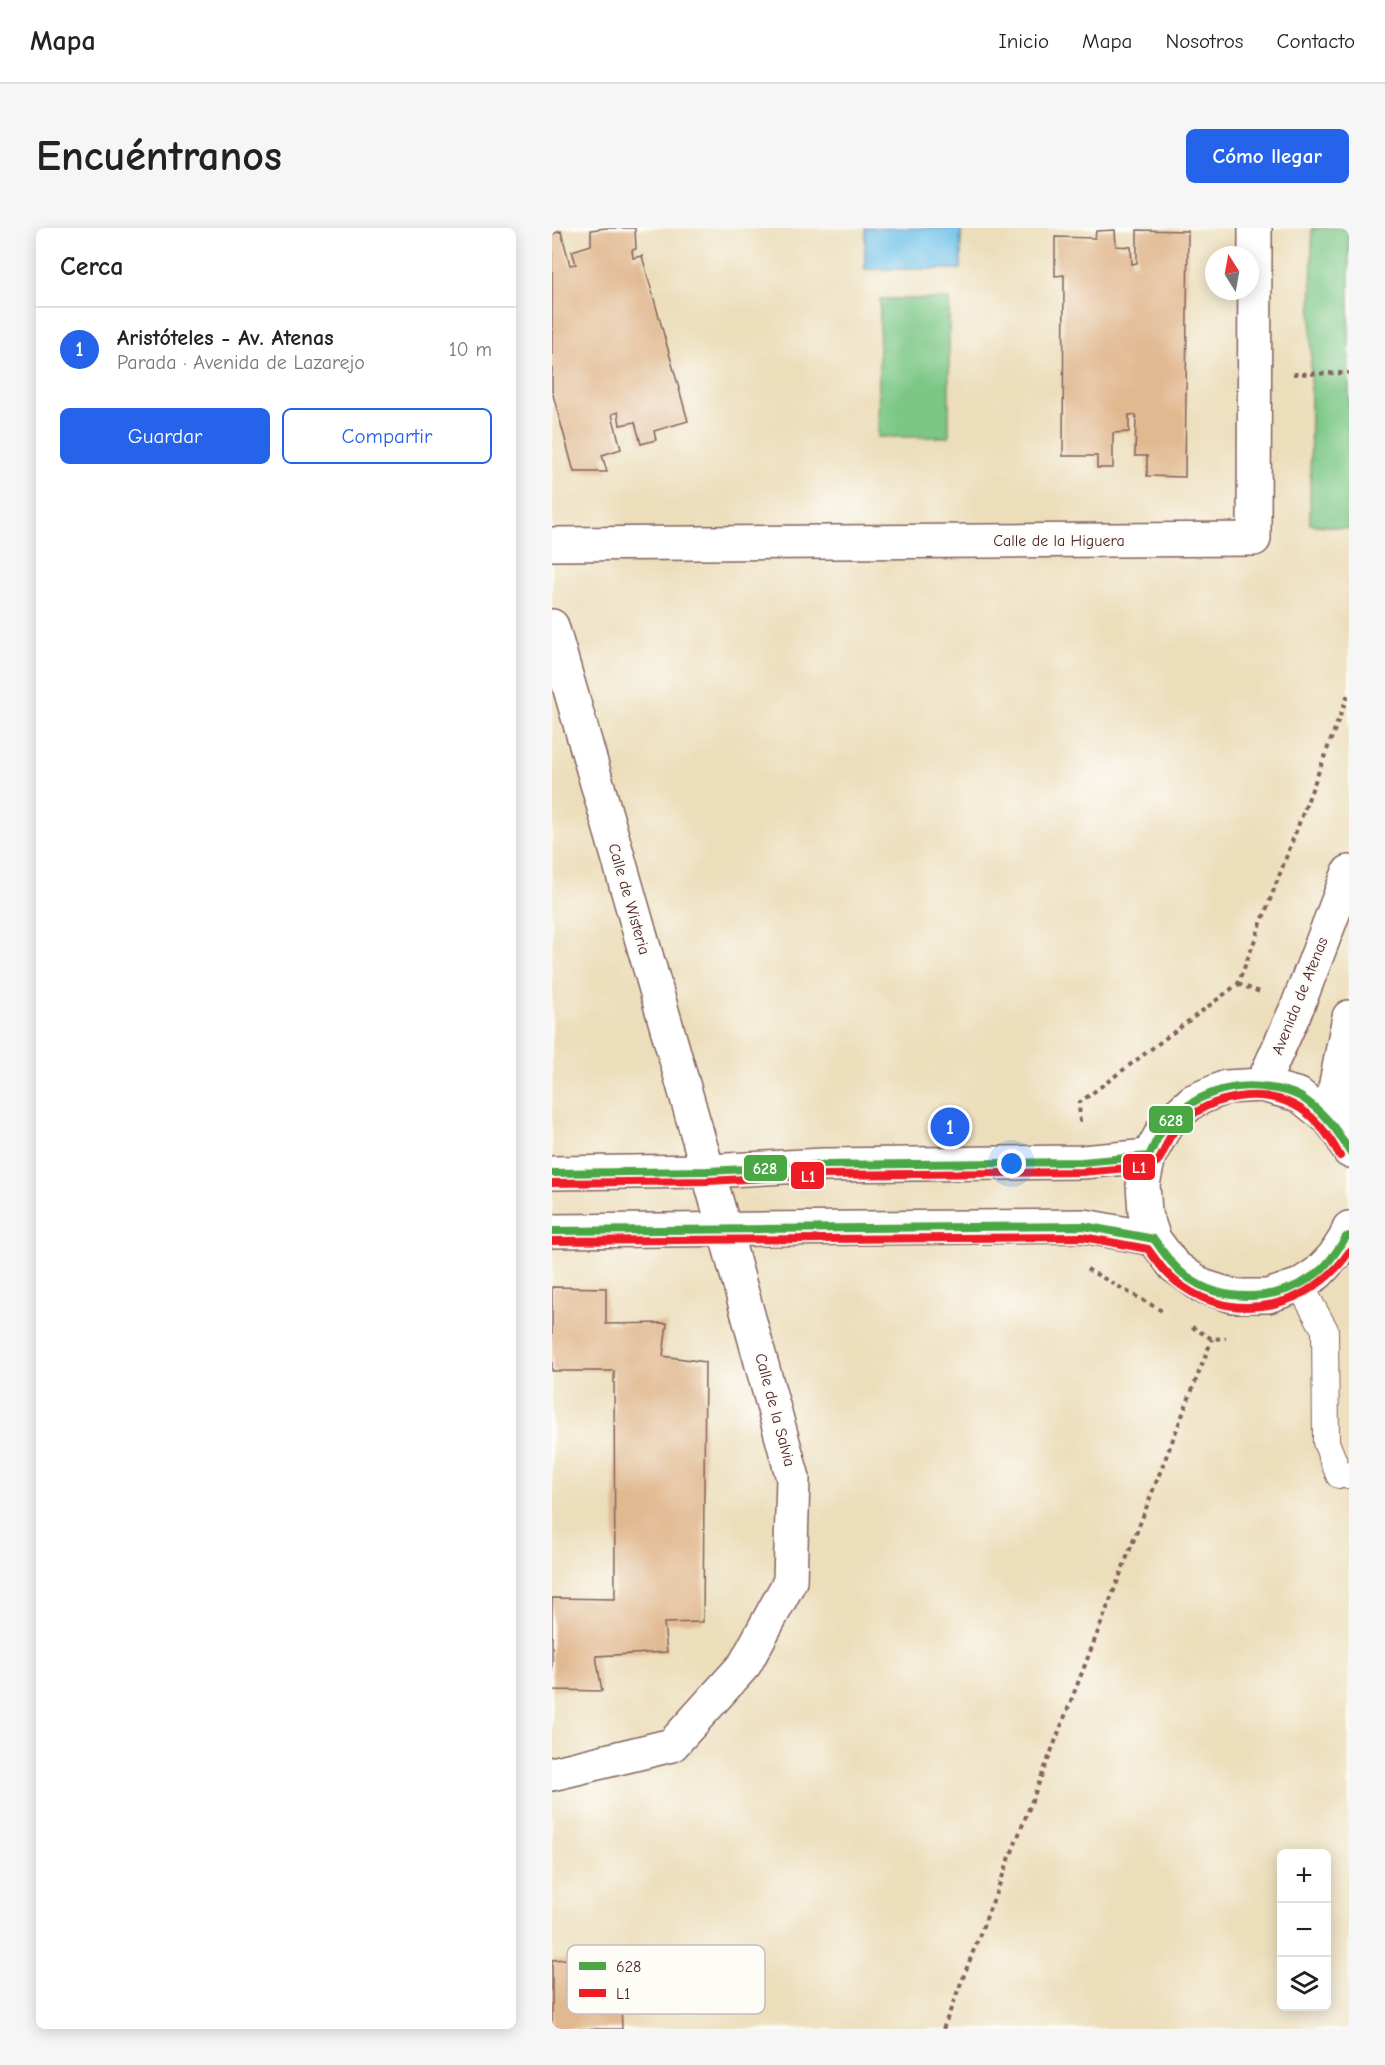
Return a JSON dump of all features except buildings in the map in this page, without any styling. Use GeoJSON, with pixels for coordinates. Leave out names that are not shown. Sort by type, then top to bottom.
{"type":"FeatureCollection","features":[{"type":"Feature","properties":{"kind":"street","name":"Calle de la Higuera"},"geometry":{"type":"LineString","coordinates":[[552,544],[1254,539],[1255,228]]}},
{"type":"Feature","properties":{"kind":"street","name":"Calle de Wisteria"},"geometry":{"type":"LineString","coordinates":[[552,626],[707,1171]]}},
{"type":"Feature","properties":{"kind":"street","name":"Avenida de Atenas"},"geometry":{"type":"LineString","coordinates":[[1262,1085],[1298,1005],[1349,872]]}},
{"type":"Feature","properties":{"kind":"street"},"geometry":{"type":"LineString","coordinates":[[1329,1119],[1349,1017]]}},
{"type":"Feature","properties":{"kind":"street"},"geometry":{"type":"LineString","coordinates":[[1348,1234],[1334,1256],[1318,1273],[1300,1285],[1268,1296],[1233,1296],[1202,1286],[1174,1266],[1154,1239],[1145,1212],[1143,1184],[1149,1156],[1166,1125],[1193,1101],[1226,1087],[1262,1085],[1299,1095],[1329,1119],[1349,1151]]}},
{"type":"Feature","properties":{"kind":"street"},"geometry":{"type":"LineString","coordinates":[[552,1173],[1082,1161],[1149,1156]]}},
{"type":"Feature","properties":{"kind":"street","name":"Calle de la Salvia"},"geometry":{"type":"LineString","coordinates":[[552,1774],[672,1745],[745,1664],[790,1581],[793,1478],[707,1171]]}},
{"type":"Feature","properties":{"kind":"street"},"geometry":{"type":"LineString","coordinates":[[552,1231],[1083,1227],[1154,1239]]}},
{"type":"Feature","properties":{"kind":"lane"},"geometry":{"type":"LineString","coordinates":[[1300,1285],[1325,1330],[1326,1442],[1340,1475],[1349,1475]]}},
{"type":"Feature","properties":{"kind":"path"},"geometry":{"type":"LineString","coordinates":[[1320,373],[1349,373]]}},
{"type":"Feature","properties":{"kind":"path"},"geometry":{"type":"LineString","coordinates":[[943,2029],[1212,1339]]}},
{"type":"Feature","properties":{"kind":"green space"},"geometry":{"type":"Polygon","coordinates":[[[1312,228],[1349,228],[1349,529],[1310,524],[1312,228]]]}},
{"type":"Feature","properties":{"kind":"green space"},"geometry":{"type":"Polygon","coordinates":[[[880,299],[949,299],[949,437],[878,437],[880,299]]]}},
{"type":"Feature","properties":{"kind":"water"},"geometry":{"type":"Polygon","coordinates":[[[865,228],[961,228],[961,269],[865,269],[865,228]]]}},
{"type":"Feature","properties":{"kind":"transit line","name":"628"},"geometry":{"type":"LineString","coordinates":[[552,1173],[707,1171],[824,1165],[1082,1162],[1149,1156],[1164,1128],[1189,1105],[1214,1092],[1255,1086],[1278,1089],[1301,1097],[1328,1121],[1349,1151]]}},
{"type":"Feature","properties":{"kind":"transit line","name":"L1"},"geometry":{"type":"LineString","coordinates":[[552,1183],[707,1181],[824,1175],[1082,1172],[1150,1166],[1160,1158],[1175,1130],[1197,1112],[1223,1100],[1252,1096],[1281,1100],[1301,1109],[1321,1127],[1340,1156]]}},
{"type":"Feature","properties":{"kind":"transit line","name":"628"},"geometry":{"type":"LineString","coordinates":[[552,1231],[1084,1226],[1154,1239],[1177,1269],[1202,1286],[1218,1292],[1253,1296],[1270,1294],[1303,1282],[1317,1273],[1349,1236]]}},
{"type":"Feature","properties":{"kind":"transit line","name":"L1"},"geometry":{"type":"LineString","coordinates":[[552,1241],[1083,1237],[1148,1249],[1167,1274],[1182,1286],[1204,1298],[1227,1305],[1250,1307],[1273,1304],[1295,1297],[1315,1286],[1333,1271],[1349,1252]]}},
{"type":"Feature","properties":{"kind":"place","name":"Aristóteles - Av. Atenas"},"geometry":{"type":"Point","coordinates":[950,1127]}}]}
